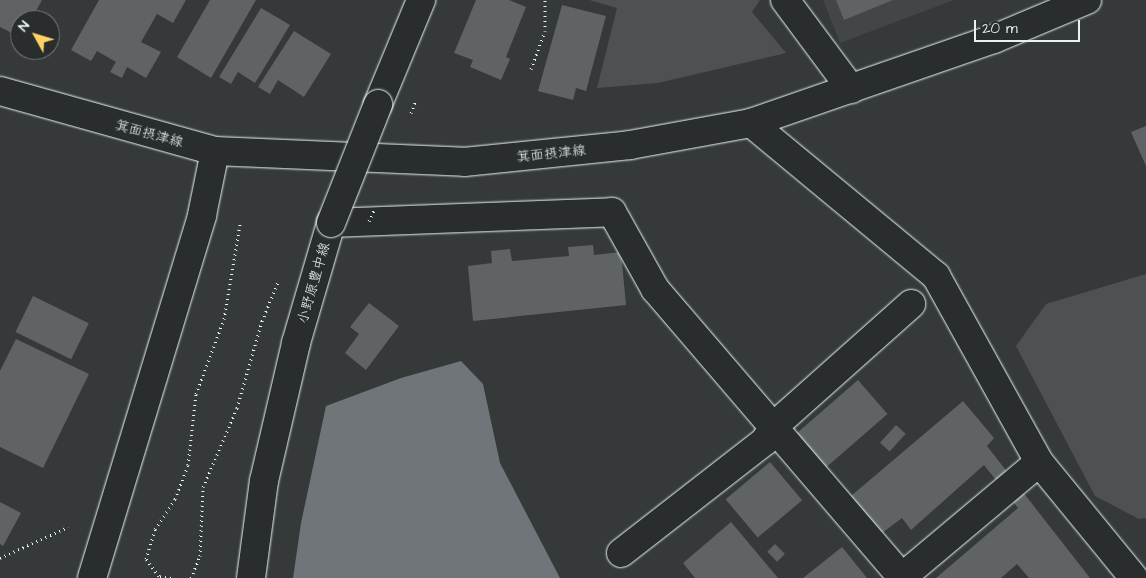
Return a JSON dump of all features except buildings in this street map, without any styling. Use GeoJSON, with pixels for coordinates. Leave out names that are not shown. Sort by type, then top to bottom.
{"type":"FeatureCollection","features":[{"type":"Feature","properties":{"kind":"street","name":"小野原豊中線"},"geometry":{"type":"LineString","coordinates":[[251,578],[264,481],[296,342],[332,223],[421,0]]}},
{"type":"Feature","properties":{"kind":"street"},"geometry":{"type":"LineString","coordinates":[[785,0],[851,90]]}},
{"type":"Feature","properties":{"kind":"street","name":"箕面摂津線"},"geometry":{"type":"LineString","coordinates":[[0,91],[215,151],[464,162],[630,146],[751,123],[994,39],[1087,0]]}},
{"type":"Feature","properties":{"kind":"street"},"geometry":{"type":"LineString","coordinates":[[751,123],[936,276],[1039,462],[1134,578]]}},
{"type":"Feature","properties":{"kind":"street"},"geometry":{"type":"LineString","coordinates":[[92,578],[202,215],[215,151]]}},
{"type":"Feature","properties":{"kind":"street"},"geometry":{"type":"LineString","coordinates":[[332,223],[368,226],[612,212],[655,289],[902,578],[1039,462]]}},
{"type":"Feature","properties":{"kind":"street"},"geometry":{"type":"LineString","coordinates":[[621,553],[765,441],[773,427],[911,304]]}},
{"type":"Feature","properties":{"kind":"path"},"geometry":{"type":"LineString","coordinates":[[532,69],[545,31],[545,0]]}},
{"type":"Feature","properties":{"kind":"path"},"geometry":{"type":"LineString","coordinates":[[171,578],[158,576],[146,559],[155,529],[175,499],[188,465],[196,394],[224,319],[240,224]]}},
{"type":"Feature","properties":{"kind":"path"},"geometry":{"type":"LineString","coordinates":[[191,578],[200,556],[203,487],[236,408],[262,321],[280,276]]}},
{"type":"Feature","properties":{"kind":"path"},"geometry":{"type":"LineString","coordinates":[[0,558],[68,527]]}},
{"type":"Feature","properties":{"kind":"shaded area"},"geometry":{"type":"Polygon","coordinates":[[[589,0],[760,0],[752,12],[786,53],[658,83],[597,88],[617,8],[589,0]]]}},
{"type":"Feature","properties":{"kind":"shaded area"},"geometry":{"type":"Polygon","coordinates":[[[823,0],[954,0],[840,43],[823,0]]]}},
{"type":"Feature","properties":{"kind":"shaded area"},"geometry":{"type":"Polygon","coordinates":[[[1146,274],[1146,518],[1139,519],[1095,496],[1016,346],[1046,304],[1146,274]]]}},
{"type":"Feature","properties":{"kind":"shaded area"},"geometry":{"type":"Polygon","coordinates":[[[461,361],[483,384],[500,463],[560,578],[293,578],[301,523],[326,406],[401,378],[461,361]]]}}]}
